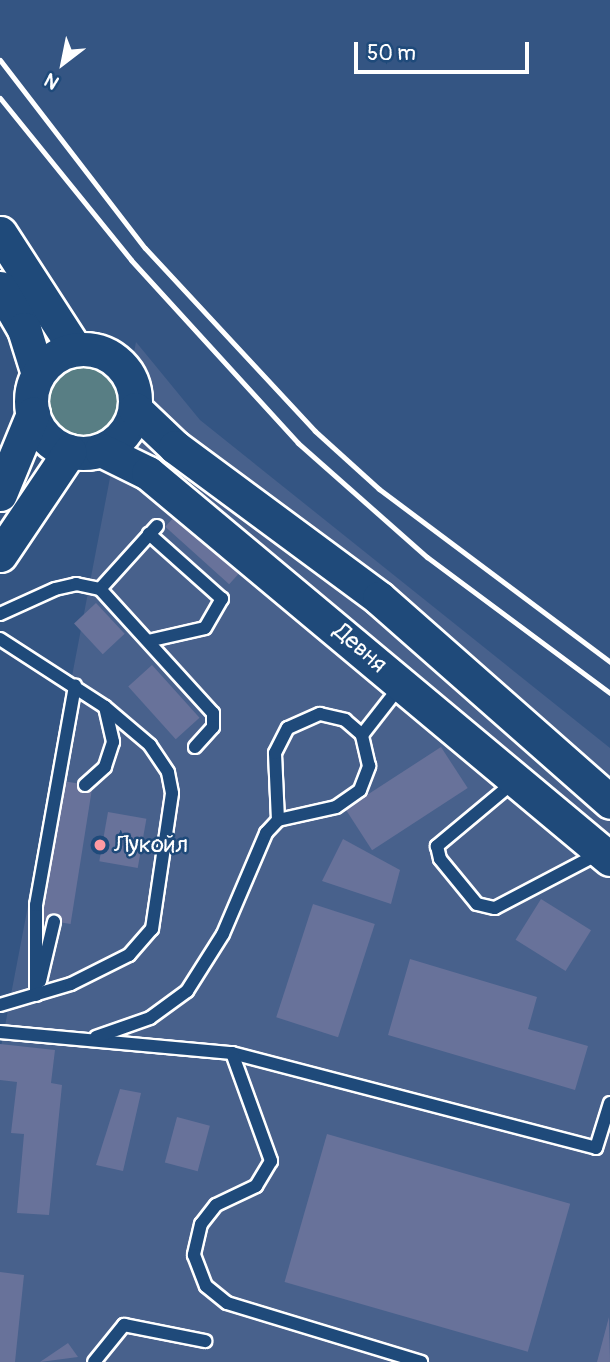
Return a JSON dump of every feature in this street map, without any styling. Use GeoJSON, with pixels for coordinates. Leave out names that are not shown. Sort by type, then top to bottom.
{"type":"FeatureCollection","features":[{"type":"Feature","properties":{"kind":"main road"},"geometry":{"type":"LineString","coordinates":[[0,233],[75,349]]}},
{"type":"Feature","properties":{"kind":"main road"},"geometry":{"type":"LineString","coordinates":[[0,288],[24,329],[38,374],[33,414],[0,494]]}},
{"type":"Feature","properties":{"kind":"main road"},"geometry":{"type":"LineString","coordinates":[[0,555],[86,451],[129,426],[135,409],[127,372],[95,350],[75,349],[38,374]]}},
{"type":"Feature","properties":{"kind":"main road","name":"Девня"},"geometry":{"type":"LineString","coordinates":[[135,409],[175,447],[369,590],[610,802]]}},
{"type":"Feature","properties":{"kind":"main road"},"geometry":{"type":"LineString","coordinates":[[33,414],[40,431],[86,451]]}},
{"type":"Feature","properties":{"kind":"main road","name":"Девня"},"geometry":{"type":"LineString","coordinates":[[86,451],[148,473],[606,856]]}},
{"type":"Feature","properties":{"kind":"lane"},"geometry":{"type":"LineString","coordinates":[[100,589],[153,530],[222,599],[205,628],[148,640]]}},
{"type":"Feature","properties":{"kind":"lane"},"geometry":{"type":"LineString","coordinates":[[0,614],[65,586],[100,589],[215,716],[195,747]]}},
{"type":"Feature","properties":{"kind":"lane"},"geometry":{"type":"LineString","coordinates":[[0,639],[75,685],[150,746],[168,772],[172,793],[152,929],[129,955],[36,995],[0,1005]]}},
{"type":"Feature","properties":{"kind":"lane"},"geometry":{"type":"LineString","coordinates":[[36,995],[36,905],[75,685]]}},
{"type":"Feature","properties":{"kind":"lane"},"geometry":{"type":"LineString","coordinates":[[362,736],[401,685]]}},
{"type":"Feature","properties":{"kind":"lane"},"geometry":{"type":"LineString","coordinates":[[85,785],[105,767],[113,742],[105,707]]}},
{"type":"Feature","properties":{"kind":"lane"},"geometry":{"type":"LineString","coordinates":[[92,1039],[150,1018],[187,991],[278,820],[275,753],[288,728],[320,714],[345,720],[362,736],[369,766],[360,790],[336,807],[278,820]]}},
{"type":"Feature","properties":{"kind":"lane"},"geometry":{"type":"LineString","coordinates":[[515,781],[436,846],[440,859],[477,904],[495,908],[606,856]]}},
{"type":"Feature","properties":{"kind":"lane"},"geometry":{"type":"LineString","coordinates":[[36,995],[54,922]]}},
{"type":"Feature","properties":{"kind":"lane"},"geometry":{"type":"LineString","coordinates":[[0,1032],[232,1053],[596,1148],[605,1134],[610,1103]]}},
{"type":"Feature","properties":{"kind":"lane"},"geometry":{"type":"LineString","coordinates":[[232,1053],[271,1161],[256,1186],[216,1205],[201,1224],[194,1255],[206,1286],[227,1303],[421,1362]]}},
{"type":"Feature","properties":{"kind":"lane"},"geometry":{"type":"LineString","coordinates":[[94,1362],[124,1325],[205,1341]]}},
{"type":"Feature","properties":{"kind":"shaded area"},"geometry":{"type":"Polygon","coordinates":[[[136,342],[200,420],[610,748],[610,1362],[0,1362],[0,1052],[136,342]]]}},
{"type":"Feature","properties":{"kind":"green space"},"geometry":{"type":"Polygon","coordinates":[[[89,364],[108,374],[116,386],[116,414],[108,426],[96,434],[75,436],[56,426],[48,414],[46,393],[56,374],[68,366],[89,364]]]}},
{"type":"Feature","properties":{"kind":"building"},"geometry":{"type":"Polygon","coordinates":[[[184,506],[248,564],[229,584],[165,527],[184,506]]]}},
{"type":"Feature","properties":{"kind":"building"},"geometry":{"type":"Polygon","coordinates":[[[96,603],[125,634],[103,654],[74,623],[96,603]]]}},
{"type":"Feature","properties":{"kind":"building"},"geometry":{"type":"Polygon","coordinates":[[[152,665],[200,718],[176,739],[128,686],[152,665]]]}},
{"type":"Feature","properties":{"kind":"building"},"geometry":{"type":"Polygon","coordinates":[[[441,747],[468,788],[372,850],[345,809],[441,747]]]}},
{"type":"Feature","properties":{"kind":"building"},"geometry":{"type":"Polygon","coordinates":[[[50,779],[92,786],[71,924],[28,917],[50,779]]]}},
{"type":"Feature","properties":{"kind":"building"},"geometry":{"type":"Polygon","coordinates":[[[108,812],[146,819],[138,868],[99,861],[108,812]]]}},
{"type":"Feature","properties":{"kind":"building"},"geometry":{"type":"Polygon","coordinates":[[[343,839],[400,870],[391,904],[322,881],[343,839]]]}},
{"type":"Feature","properties":{"kind":"building"},"geometry":{"type":"Polygon","coordinates":[[[541,899],[591,930],[566,971],[516,940],[541,899]]]}},
{"type":"Feature","properties":{"kind":"building"},"geometry":{"type":"Polygon","coordinates":[[[313,904],[375,924],[338,1037],[276,1017],[313,904]]]}},
{"type":"Feature","properties":{"kind":"building"},"geometry":{"type":"Polygon","coordinates":[[[410,959],[537,997],[528,1029],[588,1046],[575,1090],[388,1035],[410,959]]]}},
{"type":"Feature","properties":{"kind":"building"},"geometry":{"type":"Polygon","coordinates":[[[0,1044],[55,1050],[51,1083],[62,1085],[49,1215],[17,1213],[24,1134],[11,1133],[17,1082],[0,1080],[0,1044]]]}},
{"type":"Feature","properties":{"kind":"building"},"geometry":{"type":"Polygon","coordinates":[[[120,1089],[141,1093],[123,1171],[96,1165],[120,1089]]]}},
{"type":"Feature","properties":{"kind":"building"},"geometry":{"type":"Polygon","coordinates":[[[177,1117],[210,1126],[198,1171],[165,1162],[177,1117]]]}},
{"type":"Feature","properties":{"kind":"building"},"geometry":{"type":"Polygon","coordinates":[[[327,1134],[570,1204],[528,1352],[285,1282],[327,1134]]]}},
{"type":"Feature","properties":{"kind":"building"},"geometry":{"type":"Polygon","coordinates":[[[0,1272],[24,1275],[15,1362],[0,1362],[0,1272]]]}},
{"type":"Feature","properties":{"kind":"building"},"geometry":{"type":"Polygon","coordinates":[[[609,1317],[610,1362],[597,1362],[609,1317]]]}},
{"type":"Feature","properties":{"kind":"building"},"geometry":{"type":"Polygon","coordinates":[[[68,1343],[78,1357],[40,1362],[68,1343]]]}},
{"type":"Feature","properties":{"kind":"railway"},"geometry":{"type":"LineString","coordinates":[[0,60],[145,248],[315,431],[379,489],[610,662]]}},
{"type":"Feature","properties":{"kind":"railway"},"geometry":{"type":"LineString","coordinates":[[0,98],[131,260],[298,443],[427,557],[610,693]]}},
{"type":"Feature","properties":{"kind":"place","name":"Лукойл"},"geometry":{"type":"Point","coordinates":[100,845]}}]}
